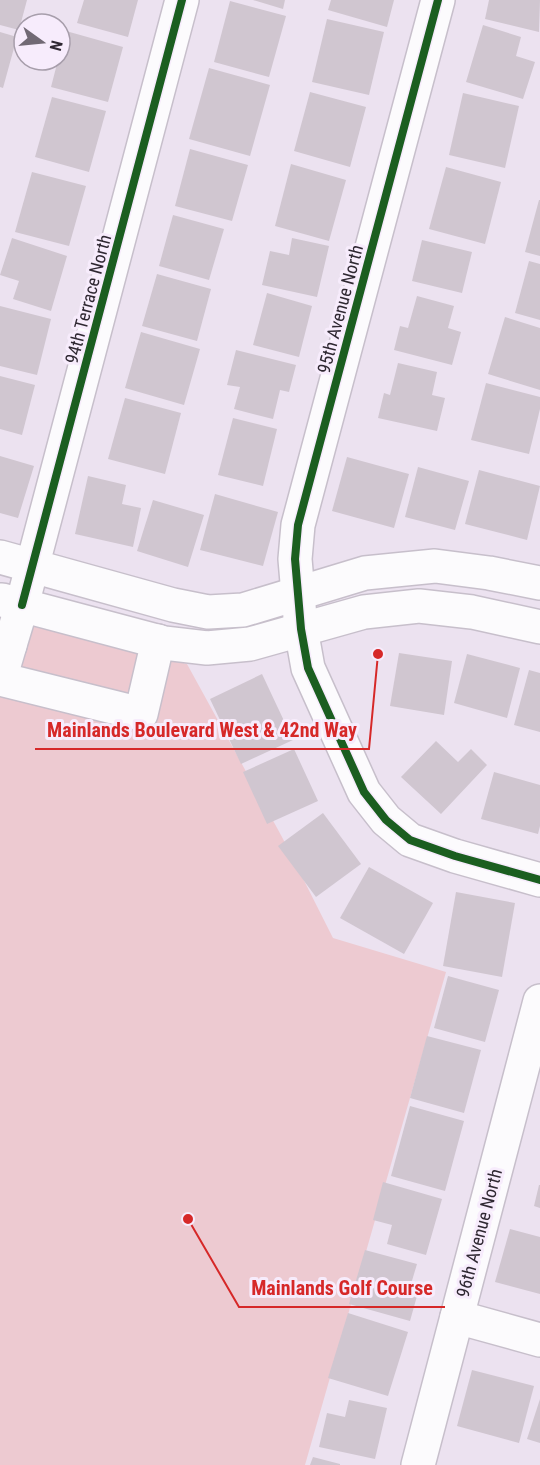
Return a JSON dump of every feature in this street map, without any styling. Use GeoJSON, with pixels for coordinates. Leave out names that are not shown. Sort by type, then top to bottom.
{"type":"FeatureCollection","features":[{"type":"Feature","properties":{"kind":"street","name":"94th Terrace North"},"geometry":{"type":"LineString","coordinates":[[0,679],[11,602],[32,566],[182,0]]}},
{"type":"Feature","properties":{"kind":"street","name":"95th Avenue North"},"geometry":{"type":"LineString","coordinates":[[438,0],[298,525],[295,559],[301,629],[308,668],[364,792],[386,820],[410,840],[455,856],[540,880]]}},
{"type":"Feature","properties":{"kind":"street"},"geometry":{"type":"LineString","coordinates":[[0,557],[173,605],[208,612],[243,610],[365,573],[435,566],[540,582],[534,626],[472,612],[419,606],[364,612],[250,644],[207,648],[158,641],[11,602]]}},
{"type":"Feature","properties":{"kind":"street"},"geometry":{"type":"LineString","coordinates":[[0,679],[141,714],[158,641]]}},
{"type":"Feature","properties":{"kind":"street","name":"96th Avenue North"},"geometry":{"type":"LineString","coordinates":[[418,1465],[540,1002]]}},
{"type":"Feature","properties":{"kind":"street"},"geometry":{"type":"LineString","coordinates":[[457,1317],[540,1340]]}},
{"type":"Feature","properties":{"kind":"shaded area"},"geometry":{"type":"Polygon","coordinates":[[[0,617],[187,664],[282,837],[333,938],[446,972],[305,1465],[0,1465],[0,617]]]}},
{"type":"Feature","properties":{"kind":"building"},"geometry":{"type":"Polygon","coordinates":[[[0,0],[27,0],[24,12],[12,12],[12,28],[0,25],[0,0]]]}},
{"type":"Feature","properties":{"kind":"building"},"geometry":{"type":"Polygon","coordinates":[[[84,0],[138,0],[128,37],[77,23],[84,0]]]}},
{"type":"Feature","properties":{"kind":"building"},"geometry":{"type":"Polygon","coordinates":[[[253,0],[285,0],[283,9],[253,0]]]}},
{"type":"Feature","properties":{"kind":"building"},"geometry":{"type":"Polygon","coordinates":[[[331,0],[394,0],[387,27],[328,10],[331,0]]]}},
{"type":"Feature","properties":{"kind":"building"},"geometry":{"type":"Polygon","coordinates":[[[489,0],[540,0],[539,32],[485,19],[489,0]]]}},
{"type":"Feature","properties":{"kind":"building"},"geometry":{"type":"Polygon","coordinates":[[[230,1],[286,16],[269,77],[214,62],[230,1]]]}},
{"type":"Feature","properties":{"kind":"building"},"geometry":{"type":"Polygon","coordinates":[[[327,19],[384,32],[369,95],[312,82],[327,19]]]}},
{"type":"Feature","properties":{"kind":"building"},"geometry":{"type":"Polygon","coordinates":[[[483,25],[521,37],[516,56],[535,62],[523,99],[466,82],[483,25]]]}},
{"type":"Feature","properties":{"kind":"building"},"geometry":{"type":"Polygon","coordinates":[[[0,32],[12,36],[12,55],[3,88],[0,87],[0,32]]]}},
{"type":"Feature","properties":{"kind":"building"},"geometry":{"type":"Polygon","coordinates":[[[72,33],[123,47],[108,102],[51,87],[55,72],[72,72],[72,33]]]}},
{"type":"Feature","properties":{"kind":"building"},"geometry":{"type":"Polygon","coordinates":[[[209,68],[270,85],[250,156],[189,139],[209,68]]]}},
{"type":"Feature","properties":{"kind":"building"},"geometry":{"type":"Polygon","coordinates":[[[310,92],[366,107],[350,167],[294,151],[310,92]]]}},
{"type":"Feature","properties":{"kind":"building"},"geometry":{"type":"Polygon","coordinates":[[[463,93],[519,106],[505,168],[449,155],[463,93]]]}},
{"type":"Feature","properties":{"kind":"building"},"geometry":{"type":"Polygon","coordinates":[[[52,97],[106,111],[89,172],[35,157],[52,97]]]}},
{"type":"Feature","properties":{"kind":"building"},"geometry":{"type":"Polygon","coordinates":[[[190,149],[248,165],[232,221],[175,206],[190,149]]]}},
{"type":"Feature","properties":{"kind":"building"},"geometry":{"type":"Polygon","coordinates":[[[291,164],[346,180],[329,241],[275,226],[291,164]]]}},
{"type":"Feature","properties":{"kind":"building"},"geometry":{"type":"Polygon","coordinates":[[[446,167],[501,182],[485,244],[429,229],[446,167]]]}},
{"type":"Feature","properties":{"kind":"building"},"geometry":{"type":"Polygon","coordinates":[[[32,172],[86,186],[69,246],[15,232],[32,172]]]}},
{"type":"Feature","properties":{"kind":"building"},"geometry":{"type":"Polygon","coordinates":[[[540,200],[540,256],[525,252],[540,200]]]}},
{"type":"Feature","properties":{"kind":"building"},"geometry":{"type":"Polygon","coordinates":[[[173,215],[224,229],[209,280],[159,266],[173,215]]]}},
{"type":"Feature","properties":{"kind":"building"},"geometry":{"type":"Polygon","coordinates":[[[12,238],[67,256],[51,311],[13,299],[19,281],[0,275],[12,238]]]}},
{"type":"Feature","properties":{"kind":"building"},"geometry":{"type":"Polygon","coordinates":[[[292,238],[329,246],[317,297],[262,285],[270,251],[289,255],[292,238]]]}},
{"type":"Feature","properties":{"kind":"building"},"geometry":{"type":"Polygon","coordinates":[[[422,240],[472,252],[462,293],[412,281],[422,240]]]}},
{"type":"Feature","properties":{"kind":"building"},"geometry":{"type":"Polygon","coordinates":[[[529,261],[540,264],[540,320],[515,313],[529,261]]]}},
{"type":"Feature","properties":{"kind":"building"},"geometry":{"type":"Polygon","coordinates":[[[157,274],[211,289],[197,341],[142,326],[157,274]]]}},
{"type":"Feature","properties":{"kind":"building"},"geometry":{"type":"Polygon","coordinates":[[[267,293],[312,306],[299,357],[253,345],[267,293]]]}},
{"type":"Feature","properties":{"kind":"building"},"geometry":{"type":"Polygon","coordinates":[[[417,296],[454,306],[448,328],[461,332],[452,365],[394,350],[400,326],[408,328],[417,296]]]}},
{"type":"Feature","properties":{"kind":"building"},"geometry":{"type":"Polygon","coordinates":[[[0,306],[51,319],[37,375],[0,366],[0,306]]]}},
{"type":"Feature","properties":{"kind":"building"},"geometry":{"type":"Polygon","coordinates":[[[505,317],[540,328],[540,390],[488,374],[505,317]]]}},
{"type":"Feature","properties":{"kind":"building"},"geometry":{"type":"Polygon","coordinates":[[[141,332],[200,349],[184,405],[125,388],[141,332]]]}},
{"type":"Feature","properties":{"kind":"building"},"geometry":{"type":"Polygon","coordinates":[[[236,350],[296,365],[289,392],[280,390],[273,419],[234,409],[240,387],[227,385],[236,350]]]}},
{"type":"Feature","properties":{"kind":"building"},"geometry":{"type":"Polygon","coordinates":[[[398,363],[437,372],[432,395],[445,398],[437,431],[378,418],[384,393],[390,395],[398,363]]]}},
{"type":"Feature","properties":{"kind":"building"},"geometry":{"type":"Polygon","coordinates":[[[0,376],[35,385],[22,435],[0,429],[0,376]]]}},
{"type":"Feature","properties":{"kind":"building"},"geometry":{"type":"Polygon","coordinates":[[[486,383],[540,397],[540,409],[529,454],[471,440],[486,383]]]}},
{"type":"Feature","properties":{"kind":"building"},"geometry":{"type":"Polygon","coordinates":[[[125,398],[181,413],[165,474],[108,459],[125,398]]]}},
{"type":"Feature","properties":{"kind":"building"},"geometry":{"type":"Polygon","coordinates":[[[233,418],[277,429],[263,486],[218,475],[233,418]]]}},
{"type":"Feature","properties":{"kind":"building"},"geometry":{"type":"Polygon","coordinates":[[[0,456],[34,466],[18,518],[0,513],[0,456]]]}},
{"type":"Feature","properties":{"kind":"building"},"geometry":{"type":"Polygon","coordinates":[[[347,457],[409,474],[394,528],[332,511],[347,457]]]}},
{"type":"Feature","properties":{"kind":"building"},"geometry":{"type":"Polygon","coordinates":[[[418,467],[469,481],[455,530],[405,517],[418,467]]]}},
{"type":"Feature","properties":{"kind":"building"},"geometry":{"type":"Polygon","coordinates":[[[479,470],[540,486],[527,540],[465,524],[479,470]]]}},
{"type":"Feature","properties":{"kind":"building"},"geometry":{"type":"Polygon","coordinates":[[[88,476],[126,485],[122,504],[141,508],[133,547],[75,534],[88,476]]]}},
{"type":"Feature","properties":{"kind":"building"},"geometry":{"type":"Polygon","coordinates":[[[215,494],[278,512],[263,566],[200,550],[215,494]]]}},
{"type":"Feature","properties":{"kind":"building"},"geometry":{"type":"Polygon","coordinates":[[[153,500],[204,515],[188,567],[137,551],[153,500]]]}},
{"type":"Feature","properties":{"kind":"building"},"geometry":{"type":"Polygon","coordinates":[[[399,653],[452,661],[444,715],[390,706],[399,653]]]}},
{"type":"Feature","properties":{"kind":"building"},"geometry":{"type":"Polygon","coordinates":[[[467,654],[520,668],[507,718],[454,703],[467,654]]]}},
{"type":"Feature","properties":{"kind":"building"},"geometry":{"type":"Polygon","coordinates":[[[529,670],[540,673],[540,732],[514,725],[529,670]]]}},
{"type":"Feature","properties":{"kind":"building"},"geometry":{"type":"Polygon","coordinates":[[[262,674],[293,740],[241,764],[210,699],[262,674]]]}},
{"type":"Feature","properties":{"kind":"building"},"geometry":{"type":"Polygon","coordinates":[[[436,741],[458,762],[471,749],[487,765],[441,814],[401,777],[436,741]]]}},
{"type":"Feature","properties":{"kind":"building"},"geometry":{"type":"Polygon","coordinates":[[[294,749],[318,801],[267,824],[243,772],[294,749]]]}},
{"type":"Feature","properties":{"kind":"building"},"geometry":{"type":"Polygon","coordinates":[[[494,772],[540,785],[538,834],[481,819],[494,772]]]}},
{"type":"Feature","properties":{"kind":"building"},"geometry":{"type":"Polygon","coordinates":[[[323,813],[361,864],[316,897],[278,846],[323,813]]]}},
{"type":"Feature","properties":{"kind":"building"},"geometry":{"type":"Polygon","coordinates":[[[369,867],[433,903],[404,954],[340,918],[369,867]]]}},
{"type":"Feature","properties":{"kind":"building"},"geometry":{"type":"Polygon","coordinates":[[[456,892],[515,903],[502,977],[443,966],[456,892]]]}},
{"type":"Feature","properties":{"kind":"building"},"geometry":{"type":"Polygon","coordinates":[[[448,976],[499,990],[485,1042],[434,1028],[448,976]]]}},
{"type":"Feature","properties":{"kind":"building"},"geometry":{"type":"Polygon","coordinates":[[[427,1036],[481,1050],[464,1113],[410,1098],[427,1036]]]}},
{"type":"Feature","properties":{"kind":"building"},"geometry":{"type":"Polygon","coordinates":[[[410,1106],[464,1121],[445,1191],[391,1176],[410,1106]]]}},
{"type":"Feature","properties":{"kind":"building"},"geometry":{"type":"Polygon","coordinates":[[[383,1182],[442,1199],[426,1255],[387,1244],[392,1225],[373,1220],[383,1182]]]}},
{"type":"Feature","properties":{"kind":"building"},"geometry":{"type":"Polygon","coordinates":[[[540,1185],[540,1208],[534,1206],[540,1185]]]}},
{"type":"Feature","properties":{"kind":"building"},"geometry":{"type":"Polygon","coordinates":[[[510,1229],[540,1237],[540,1294],[495,1282],[510,1229]]]}},
{"type":"Feature","properties":{"kind":"building"},"geometry":{"type":"Polygon","coordinates":[[[365,1250],[417,1264],[408,1294],[417,1296],[410,1321],[349,1304],[365,1250]]]}},
{"type":"Feature","properties":{"kind":"building"},"geometry":{"type":"Polygon","coordinates":[[[348,1313],[408,1332],[388,1396],[328,1378],[348,1313]]]}},
{"type":"Feature","properties":{"kind":"building"},"geometry":{"type":"Polygon","coordinates":[[[472,1370],[534,1386],[519,1443],[457,1426],[472,1370]]]}},
{"type":"Feature","properties":{"kind":"building"},"geometry":{"type":"Polygon","coordinates":[[[540,1399],[540,1443],[527,1439],[540,1399]]]}},
{"type":"Feature","properties":{"kind":"building"},"geometry":{"type":"Polygon","coordinates":[[[349,1400],[387,1408],[375,1459],[319,1447],[327,1413],[345,1417],[349,1400]]]}},
{"type":"Feature","properties":{"kind":"building"},"geometry":{"type":"Polygon","coordinates":[[[313,1457],[340,1464],[340,1465],[310,1465],[313,1457]]]}},
{"type":"Feature","properties":{"kind":"cycle path"},"geometry":{"type":"LineString","coordinates":[[22,605],[182,0]]}},
{"type":"Feature","properties":{"kind":"cycle path"},"geometry":{"type":"LineString","coordinates":[[438,0],[298,525],[295,559],[301,629],[308,668],[364,792],[386,820],[410,840],[455,856],[540,880]]}},
{"type":"Feature","properties":{"kind":"place","name":"Mainlands Boulevard West & 42nd Way"},"geometry":{"type":"Point","coordinates":[378,654]}},
{"type":"Feature","properties":{"kind":"place","name":"Mainlands Golf Course"},"geometry":{"type":"Point","coordinates":[188,1219]}}]}
